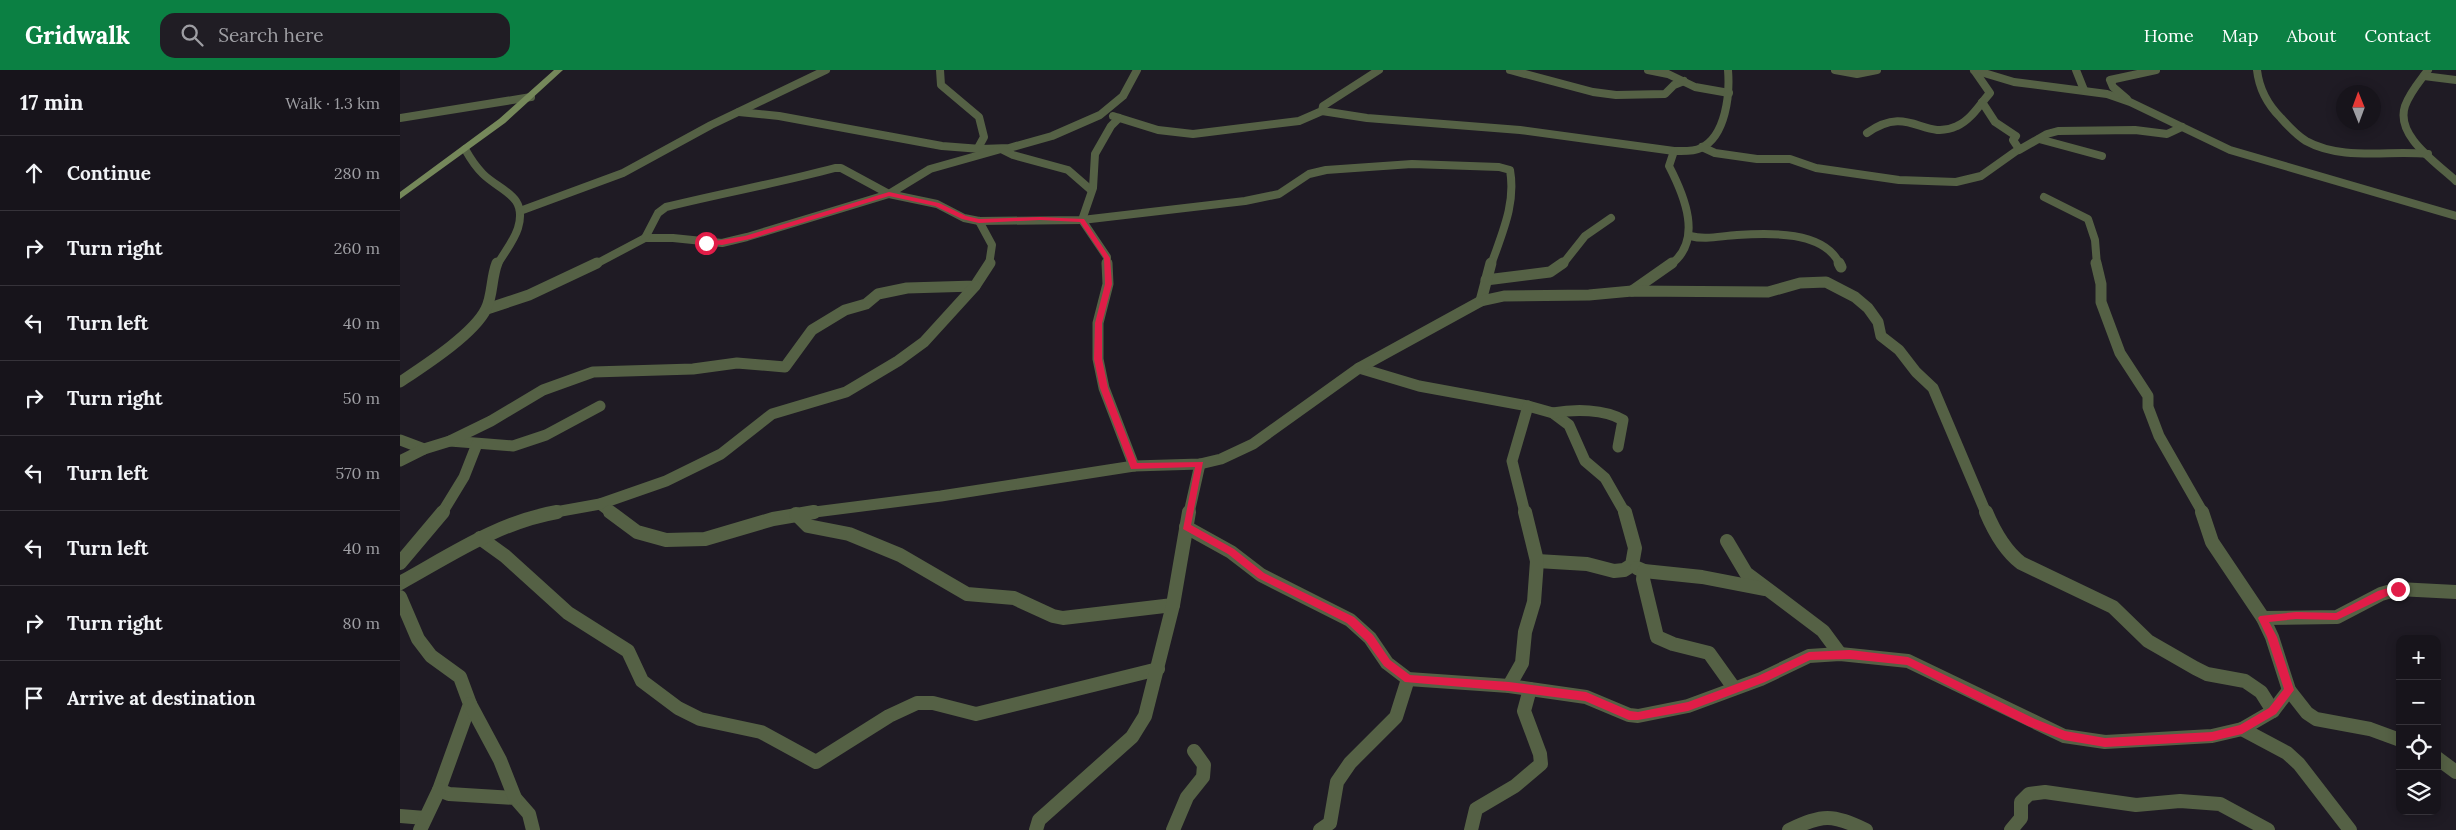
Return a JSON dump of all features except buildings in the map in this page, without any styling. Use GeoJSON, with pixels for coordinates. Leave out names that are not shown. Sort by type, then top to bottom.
{"type":"FeatureCollection","features":[{"type":"Feature","properties":{"kind":"street"},"geometry":{"type":"LineString","coordinates":[[400,196],[531,97],[559,70]]}},
{"type":"Feature","properties":{"kind":"street"},"geometry":{"type":"LineString","coordinates":[[520,211],[623,173],[711,125],[826,70]]}},
{"type":"Feature","properties":{"kind":"street"},"geometry":{"type":"LineString","coordinates":[[940,70],[940,85],[979,117],[984,137],[978,148]]}},
{"type":"Feature","properties":{"kind":"street"},"geometry":{"type":"LineString","coordinates":[[400,382],[460,337],[487,309],[529,295],[586,269],[645,238],[673,238],[722,243],[889,194],[930,168],[1065,131],[1103,113],[1125,94],[1134,83],[1137,70]]}},
{"type":"Feature","properties":{"kind":"street"},"geometry":{"type":"LineString","coordinates":[[1322,111],[1323,106],[1379,70]]}},
{"type":"Feature","properties":{"kind":"street"},"geometry":{"type":"LineString","coordinates":[[1510,70],[1585,90],[1616,95],[1665,94],[1674,85],[1684,81]]}},
{"type":"Feature","properties":{"kind":"street"},"geometry":{"type":"LineString","coordinates":[[1648,70],[1668,74],[1695,87],[1729,92]]}},
{"type":"Feature","properties":{"kind":"street"},"geometry":{"type":"LineString","coordinates":[[1103,113],[1158,130],[1193,134],[1298,121],[1322,111],[1368,118],[1529,131],[1674,151],[1702,147],[1707,144],[1718,127],[1728,104],[1728,70]]}},
{"type":"Feature","properties":{"kind":"street"},"geometry":{"type":"LineString","coordinates":[[1835,70],[1857,74],[1876,70]]}},
{"type":"Feature","properties":{"kind":"street"},"geometry":{"type":"LineString","coordinates":[[1974,70],[2014,82],[2107,94],[2130,102],[2230,150],[2456,216]]}},
{"type":"Feature","properties":{"kind":"street"},"geometry":{"type":"LineString","coordinates":[[1868,134],[1878,123],[1895,119],[1936,129],[1953,128],[1970,117],[1973,110],[1990,93],[1990,90],[1974,70]]}},
{"type":"Feature","properties":{"kind":"street"},"geometry":{"type":"LineString","coordinates":[[2076,70],[2084,90]]}},
{"type":"Feature","properties":{"kind":"street"},"geometry":{"type":"LineString","coordinates":[[2130,102],[2113,87],[2110,80],[2156,70]]}},
{"type":"Feature","properties":{"kind":"street"},"geometry":{"type":"LineString","coordinates":[[2258,70],[2270,107],[2306,141],[2322,148],[2340,151],[2412,151],[2428,154]]}},
{"type":"Feature","properties":{"kind":"street"},"geometry":{"type":"LineString","coordinates":[[2456,80],[2426,73],[2408,99],[2403,119],[2408,131],[2428,154],[2456,181]]}},
{"type":"Feature","properties":{"kind":"street"},"geometry":{"type":"LineString","coordinates":[[400,118],[531,97]]}},
{"type":"Feature","properties":{"kind":"street"},"geometry":{"type":"LineString","coordinates":[[1982,102],[1991,120],[2003,130],[2016,136],[2013,140],[2019,150]]}},
{"type":"Feature","properties":{"kind":"street"},"geometry":{"type":"LineString","coordinates":[[739,112],[760,112],[845,129],[978,148],[1000,149],[1011,155],[1067,170],[1081,185],[1091,190]]}},
{"type":"Feature","properties":{"kind":"street"},"geometry":{"type":"LineString","coordinates":[[1082,220],[1087,210],[1091,190],[1097,176],[1095,154],[1102,146],[1108,128],[1119,118]]}},
{"type":"Feature","properties":{"kind":"street"},"geometry":{"type":"LineString","coordinates":[[1702,147],[1715,153],[1757,159],[1790,159],[1816,168],[1868,176],[1899,180],[1956,182],[1981,176],[2019,150],[2058,131],[2135,130],[2167,134],[2182,127]]}},
{"type":"Feature","properties":{"kind":"street"},"geometry":{"type":"LineString","coordinates":[[2039,139],[2102,156]]}},
{"type":"Feature","properties":{"kind":"street"},"geometry":{"type":"LineString","coordinates":[[464,149],[483,174],[508,191],[516,200],[520,211],[521,227],[497,265],[489,289],[487,309]]}},
{"type":"Feature","properties":{"kind":"street"},"geometry":{"type":"LineString","coordinates":[[1632,291],[1680,258],[1687,251],[1690,236],[1682,189],[1669,166],[1674,151]]}},
{"type":"Feature","properties":{"kind":"street"},"geometry":{"type":"LineString","coordinates":[[645,238],[658,213],[666,207],[841,168],[889,194],[937,204],[964,218],[979,221],[1040,218],[1082,220],[1245,201],[1279,194],[1309,174],[1326,170],[1412,164],[1499,167],[1510,170],[1514,179],[1510,207],[1481,301]]}},
{"type":"Feature","properties":{"kind":"street"},"geometry":{"type":"LineString","coordinates":[[2044,197],[2088,219],[2095,240],[2096,257],[2102,284],[2101,302],[2120,353],[2148,396],[2148,407],[2159,436],[2202,508],[2212,542],[2263,618],[2272,637],[2289,690],[2307,713],[2316,719],[2370,729],[2396,739]]}},
{"type":"Feature","properties":{"kind":"street"},"geometry":{"type":"LineString","coordinates":[[1486,280],[1550,272],[1560,267],[1585,236],[1611,218]]}},
{"type":"Feature","properties":{"kind":"street"},"geometry":{"type":"LineString","coordinates":[[1082,220],[1107,258],[1108,284],[1098,323],[1098,359],[1104,388],[1134,466]]}},
{"type":"Feature","properties":{"kind":"street"},"geometry":{"type":"LineString","coordinates":[[400,583],[496,529],[538,515],[600,504],[666,481],[721,454],[777,411],[846,392],[898,361],[924,342],[974,286],[990,263],[992,254],[990,238],[981,228],[979,221]]}},
{"type":"Feature","properties":{"kind":"street"},"geometry":{"type":"LineString","coordinates":[[1690,236],[1704,240],[1734,235],[1806,240],[1827,248],[1834,254],[1842,268]]}},
{"type":"Feature","properties":{"kind":"street"},"geometry":{"type":"LineString","coordinates":[[600,504],[637,532],[666,540],[705,539],[796,514],[941,496],[1134,466],[1200,464],[1221,459],[1253,444],[1359,368],[1481,301],[1504,296],[1589,295],[1632,291],[1768,292],[1815,281],[1826,282],[1855,297],[1868,308],[1878,322],[1881,336],[1899,350],[1916,372],[1934,388],[1995,533],[2012,556],[2021,563],[2113,607],[2148,641],[2195,668],[2207,674],[2245,681],[2261,692],[2273,711]]}},
{"type":"Feature","properties":{"kind":"street"},"geometry":{"type":"LineString","coordinates":[[400,461],[424,449],[450,441],[491,421],[543,390],[593,372],[693,369],[737,363],[785,367],[798,352],[812,330],[845,310],[866,304],[878,294],[907,288],[974,286]]}},
{"type":"Feature","properties":{"kind":"street"},"geometry":{"type":"LineString","coordinates":[[1359,368],[1419,386],[1528,406],[1553,413],[1569,425],[1585,461],[1605,478],[1624,506],[1638,568],[1643,579],[1657,637],[1673,644],[1708,653],[1734,688]]}},
{"type":"Feature","properties":{"kind":"street"},"geometry":{"type":"LineString","coordinates":[[450,441],[513,446],[546,435],[600,406]]}},
{"type":"Feature","properties":{"kind":"street"},"geometry":{"type":"LineString","coordinates":[[1509,686],[1522,663],[1525,632],[1534,602],[1537,561],[1512,461],[1528,406]]}},
{"type":"Feature","properties":{"kind":"street"},"geometry":{"type":"LineString","coordinates":[[1553,413],[1571,411],[1611,414],[1621,417],[1623,420],[1618,447]]}},
{"type":"Feature","properties":{"kind":"street"},"geometry":{"type":"LineString","coordinates":[[400,440],[424,449]]}},
{"type":"Feature","properties":{"kind":"street"},"geometry":{"type":"LineString","coordinates":[[400,563],[426,536],[454,493],[477,444]]}},
{"type":"Feature","properties":{"kind":"street"},"geometry":{"type":"LineString","coordinates":[[1036,830],[1039,820],[1132,737],[1145,716],[1173,605],[1186,527],[1200,464]]}},
{"type":"Feature","properties":{"kind":"street"},"geometry":{"type":"LineString","coordinates":[[796,514],[808,526],[849,534],[900,555],[967,594],[1014,598],[1053,616],[1063,618],[1173,605]]}},
{"type":"Feature","properties":{"kind":"street"},"geometry":{"type":"LineString","coordinates":[[1186,527],[1231,552],[1261,575],[1350,620],[1370,638],[1387,663],[1408,679],[1509,686],[1586,697],[1629,716],[1638,716],[1688,706],[1761,679],[1809,656],[1840,654],[1908,661],[2031,722],[2064,736],[2105,742],[2212,736],[2242,729],[2273,711],[2289,690]]}},
{"type":"Feature","properties":{"kind":"street"},"geometry":{"type":"LineString","coordinates":[[480,538],[505,556],[568,613],[628,651],[642,681],[678,708],[700,719],[761,732],[816,762],[822,760],[869,728],[916,704],[927,702],[964,714],[976,714],[1158,670]]}},
{"type":"Feature","properties":{"kind":"street"},"geometry":{"type":"LineString","coordinates":[[1727,541],[1746,573],[1823,631],[1840,654]]}},
{"type":"Feature","properties":{"kind":"street"},"geometry":{"type":"LineString","coordinates":[[1537,561],[1587,564],[1614,570],[1638,568],[1702,577],[1765,589]]}},
{"type":"Feature","properties":{"kind":"street"},"geometry":{"type":"LineString","coordinates":[[2263,618],[2296,616],[2337,617],[2381,594],[2398,589],[2456,592]]}},
{"type":"Feature","properties":{"kind":"street"},"geometry":{"type":"LineString","coordinates":[[400,597],[418,640],[431,656],[460,677],[470,704],[500,760],[515,798],[529,814],[533,830]]}},
{"type":"Feature","properties":{"kind":"street"},"geometry":{"type":"LineString","coordinates":[[1320,830],[1330,823],[1337,782],[1350,763],[1396,717],[1408,679]]}},
{"type":"Feature","properties":{"kind":"street"},"geometry":{"type":"LineString","coordinates":[[1471,830],[1476,810],[1515,786],[1540,764],[1540,754],[1524,711],[1530,689]]}},
{"type":"Feature","properties":{"kind":"street"},"geometry":{"type":"LineString","coordinates":[[400,816],[423,824],[439,790],[470,704]]}},
{"type":"Feature","properties":{"kind":"street"},"geometry":{"type":"LineString","coordinates":[[2242,729],[2293,758],[2350,830]]}},
{"type":"Feature","properties":{"kind":"street"},"geometry":{"type":"LineString","coordinates":[[1173,830],[1187,797],[1203,777],[1204,765],[1194,751]]}},
{"type":"Feature","properties":{"kind":"street"},"geometry":{"type":"LineString","coordinates":[[2441,761],[2456,772]]}},
{"type":"Feature","properties":{"kind":"street"},"geometry":{"type":"LineString","coordinates":[[439,790],[448,794],[515,798]]}},
{"type":"Feature","properties":{"kind":"street"},"geometry":{"type":"LineString","coordinates":[[2011,830],[2021,818],[2021,802],[2029,794],[2045,792],[2136,805],[2180,801],[2220,804],[2268,830]]}},
{"type":"Feature","properties":{"kind":"street"},"geometry":{"type":"LineString","coordinates":[[1789,830],[1815,818],[1836,815],[1866,830]]}},
{"type":"Feature","properties":{"kind":"route"},"geometry":{"type":"LineString","coordinates":[[706,243],[722,243],[747,237],[889,194],[937,204],[964,218],[979,221],[1040,218],[1082,220],[1107,258],[1108,284],[1098,323],[1098,359],[1104,388],[1134,466],[1200,464],[1199,476],[1186,527],[1231,552],[1261,575],[1350,620],[1370,638],[1387,663],[1408,679],[1509,686],[1586,697],[1629,716],[1638,716],[1688,706],[1761,679],[1809,656],[1850,654],[1908,661],[2031,722],[2064,736],[2105,742],[2212,736],[2242,729],[2252,724],[2273,711],[2289,690],[2272,637],[2263,618],[2296,616],[2337,617],[2381,594],[2398,589]]}}]}
